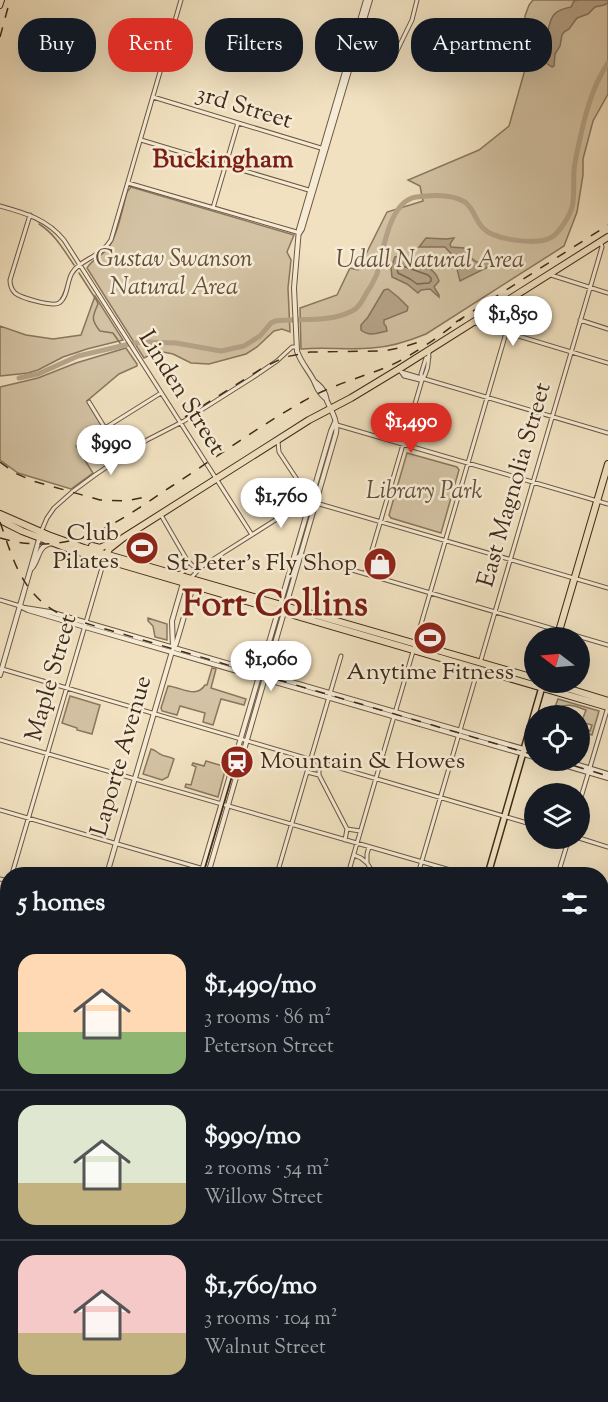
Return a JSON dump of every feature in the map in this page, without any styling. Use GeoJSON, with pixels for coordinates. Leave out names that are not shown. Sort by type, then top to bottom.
{"type":"FeatureCollection","features":[{"type":"Feature","properties":{"kind":"highway"},"geometry":{"type":"LineString","coordinates":[[105,557],[110,547],[123,538],[309,420],[400,371],[608,237]]}},
{"type":"Feature","properties":{"kind":"highway"},"geometry":{"type":"LineString","coordinates":[[560,627],[608,464]]}},
{"type":"Feature","properties":{"kind":"highway"},"geometry":{"type":"LineString","coordinates":[[0,514],[53,543],[177,574],[192,582],[524,678]]}},
{"type":"Feature","properties":{"kind":"highway"},"geometry":{"type":"LineString","coordinates":[[0,520],[183,583],[192,582]]}},
{"type":"Feature","properties":{"kind":"highway"},"geometry":{"type":"LineString","coordinates":[[76,545],[100,548],[123,538]]}},
{"type":"Feature","properties":{"kind":"highway"},"geometry":{"type":"LineString","coordinates":[[479,666],[524,676]]}},
{"type":"Feature","properties":{"kind":"highway"},"geometry":{"type":"LineString","coordinates":[[567,693],[608,707]]}},
{"type":"Feature","properties":{"kind":"highway"},"geometry":{"type":"LineString","coordinates":[[578,693],[608,701]]}},
{"type":"Feature","properties":{"kind":"highway"},"geometry":{"type":"LineString","coordinates":[[583,699],[608,701]]}},
{"type":"Feature","properties":{"kind":"main road"},"geometry":{"type":"LineString","coordinates":[[490,867],[524,752]]}},
{"type":"Feature","properties":{"kind":"street"},"geometry":{"type":"LineString","coordinates":[[0,6],[2,0]]}},
{"type":"Feature","properties":{"kind":"street"},"geometry":{"type":"LineString","coordinates":[[30,215],[10,280],[11,287],[18,295],[50,305],[58,304],[63,299],[72,272],[102,251],[108,244],[141,140],[181,0]]}},
{"type":"Feature","properties":{"kind":"street"},"geometry":{"type":"LineString","coordinates":[[363,18],[368,0]]}},
{"type":"Feature","properties":{"kind":"street"},"geometry":{"type":"LineString","coordinates":[[324,149],[330,120],[368,0]]}},
{"type":"Feature","properties":{"kind":"street"},"geometry":{"type":"LineString","coordinates":[[399,47],[412,20],[417,0]]}},
{"type":"Feature","properties":{"kind":"street"},"geometry":{"type":"LineString","coordinates":[[210,867],[265,677],[293,560],[336,433],[336,423],[326,394],[314,381],[299,358],[296,347],[295,265],[300,233],[303,230],[324,149],[348,72]]}},
{"type":"Feature","properties":{"kind":"street","name":"3rd Street"},"geometry":{"type":"LineString","coordinates":[[153,97],[324,149]]}},
{"type":"Feature","properties":{"kind":"street"},"geometry":{"type":"LineString","coordinates":[[213,208],[238,123]]}},
{"type":"Feature","properties":{"kind":"street"},"geometry":{"type":"LineString","coordinates":[[141,140],[312,191]]}},
{"type":"Feature","properties":{"kind":"street"},"geometry":{"type":"LineString","coordinates":[[128,183],[300,233]]}},
{"type":"Feature","properties":{"kind":"street","name":"Linden Street"},"geometry":{"type":"LineString","coordinates":[[0,206],[44,221],[64,240],[252,535]]}},
{"type":"Feature","properties":{"kind":"street","name":"East Magnolia Street"},"geometry":{"type":"LineString","coordinates":[[420,867],[590,288],[602,246],[601,241]]}},
{"type":"Feature","properties":{"kind":"street"},"geometry":{"type":"LineString","coordinates":[[549,274],[608,293]]}},
{"type":"Feature","properties":{"kind":"street"},"geometry":{"type":"LineString","coordinates":[[350,867],[516,302],[514,296]]}},
{"type":"Feature","properties":{"kind":"street"},"geometry":{"type":"LineString","coordinates":[[580,320],[608,329]]}},
{"type":"Feature","properties":{"kind":"street"},"geometry":{"type":"LineString","coordinates":[[473,322],[608,363]]}},
{"type":"Feature","properties":{"kind":"street"},"geometry":{"type":"LineString","coordinates":[[0,675],[22,607],[40,535],[50,514],[63,500],[122,456],[252,378],[277,361],[292,347],[296,347]]}},
{"type":"Feature","properties":{"kind":"street"},"geometry":{"type":"LineString","coordinates":[[365,574],[422,380],[426,375],[430,359],[429,353]]}},
{"type":"Feature","properties":{"kind":"street"},"geometry":{"type":"LineString","coordinates":[[400,371],[404,376],[410,378],[608,433]]}},
{"type":"Feature","properties":{"kind":"street"},"geometry":{"type":"LineString","coordinates":[[105,429],[161,393]]}},
{"type":"Feature","properties":{"kind":"street"},"geometry":{"type":"LineString","coordinates":[[89,402],[122,456]]}},
{"type":"Feature","properties":{"kind":"street"},"geometry":{"type":"LineString","coordinates":[[336,423],[608,504]]}},
{"type":"Feature","properties":{"kind":"street"},"geometry":{"type":"LineString","coordinates":[[203,867],[259,675],[305,542],[316,484],[331,431],[336,423]]}},
{"type":"Feature","properties":{"kind":"street"},"geometry":{"type":"LineString","coordinates":[[278,440],[279,452]]}},
{"type":"Feature","properties":{"kind":"street"},"geometry":{"type":"LineString","coordinates":[[268,446],[279,452],[302,487],[303,493],[299,505]]}},
{"type":"Feature","properties":{"kind":"street"},"geometry":{"type":"LineString","coordinates":[[302,487],[308,488],[316,484]]}},
{"type":"Feature","properties":{"kind":"street"},"geometry":{"type":"LineString","coordinates":[[192,582],[201,567],[304,502],[608,588]]}},
{"type":"Feature","properties":{"kind":"street"},"geometry":{"type":"LineString","coordinates":[[160,515],[187,560],[194,566],[201,567]]}},
{"type":"Feature","properties":{"kind":"street"},"geometry":{"type":"LineString","coordinates":[[301,535],[305,542]]}},
{"type":"Feature","properties":{"kind":"street"},"geometry":{"type":"LineString","coordinates":[[30,571],[36,563],[41,548],[53,543]]}},
{"type":"Feature","properties":{"kind":"street"},"geometry":{"type":"LineString","coordinates":[[293,560],[301,555],[430,592],[538,627]]}},
{"type":"Feature","properties":{"kind":"street","name":"Maple Street"},"geometry":{"type":"LineString","coordinates":[[14,867],[105,557]]}},
{"type":"Feature","properties":{"kind":"street"},"geometry":{"type":"LineString","coordinates":[[177,574],[186,569],[187,560]]}},
{"type":"Feature","properties":{"kind":"street","name":"Laporte Avenue"},"geometry":{"type":"LineString","coordinates":[[109,867],[172,650],[180,632],[192,582]]}},
{"type":"Feature","properties":{"kind":"street","name":"Laporte Avenue"},"geometry":{"type":"LineString","coordinates":[[172,650],[171,626],[183,583]]}},
{"type":"Feature","properties":{"kind":"street"},"geometry":{"type":"LineString","coordinates":[[0,600],[50,612],[86,625],[524,752]]}},
{"type":"Feature","properties":{"kind":"street"},"geometry":{"type":"LineString","coordinates":[[176,607],[174,625],[180,632]]}},
{"type":"Feature","properties":{"kind":"street"},"geometry":{"type":"LineString","coordinates":[[590,641],[608,645]]}},
{"type":"Feature","properties":{"kind":"street"},"geometry":{"type":"LineString","coordinates":[[280,867],[341,656]]}},
{"type":"Feature","properties":{"kind":"street"},"geometry":{"type":"LineString","coordinates":[[2,669],[524,822]]}},
{"type":"Feature","properties":{"kind":"street"},"geometry":{"type":"LineString","coordinates":[[590,767],[608,707]]}},
{"type":"Feature","properties":{"kind":"street"},"geometry":{"type":"LineString","coordinates":[[0,740],[439,867]]}},
{"type":"Feature","properties":{"kind":"street"},"geometry":{"type":"LineString","coordinates":[[319,763],[319,773],[348,829],[345,840]]}},
{"type":"Feature","properties":{"kind":"street"},"geometry":{"type":"LineString","coordinates":[[319,773],[325,764]]}},
{"type":"Feature","properties":{"kind":"street"},"geometry":{"type":"LineString","coordinates":[[590,770],[608,776]]}},
{"type":"Feature","properties":{"kind":"street"},"geometry":{"type":"LineString","coordinates":[[307,772],[319,773]]}},
{"type":"Feature","properties":{"kind":"street"},"geometry":{"type":"LineString","coordinates":[[0,810],[195,867]]}},
{"type":"Feature","properties":{"kind":"street"},"geometry":{"type":"LineString","coordinates":[[348,829],[360,831]]}},
{"type":"Feature","properties":{"kind":"street"},"geometry":{"type":"LineString","coordinates":[[590,841],[608,847]]}},
{"type":"Feature","properties":{"kind":"street"},"geometry":{"type":"LineString","coordinates":[[367,863],[369,847]]}},
{"type":"Feature","properties":{"kind":"street"},"geometry":{"type":"LineString","coordinates":[[560,867],[566,849]]}},
{"type":"Feature","properties":{"kind":"street"},"geometry":{"type":"LineString","coordinates":[[354,855],[362,858],[370,867]]}},
{"type":"Feature","properties":{"kind":"green space","name":"Udall Natural Area"},"geometry":{"type":"Polygon","coordinates":[[[533,0],[608,0],[608,94],[593,121],[583,159],[577,212],[564,246],[420,337],[379,347],[301,349],[300,308],[337,295],[350,268],[358,270],[387,212],[423,201],[420,186],[408,180],[479,150],[509,126],[524,72],[552,72],[552,18],[525,18],[533,0]]]}},
{"type":"Feature","properties":{"kind":"green space","name":"Gustav Swanson Natural Area"},"geometry":{"type":"Polygon","coordinates":[[[131,187],[294,235],[287,252],[291,260],[288,288],[290,332],[282,329],[274,331],[246,354],[209,364],[191,363],[173,354],[158,351],[144,358],[87,268],[106,251],[111,243],[127,192],[131,187]]]}},
{"type":"Feature","properties":{"kind":"green space","name":"Gustav Swanson Natural Area"},"geometry":{"type":"Polygon","coordinates":[[[95,296],[123,340],[63,357],[28,373],[0,376],[0,326],[26,335],[53,339],[81,335],[95,296]]]}},
{"type":"Feature","properties":{"kind":"green space"},"geometry":{"type":"Polygon","coordinates":[[[126,348],[137,366],[119,374],[87,401],[103,428],[76,446],[93,473],[71,489],[18,473],[0,460],[0,387],[38,378],[76,363],[126,348]]]}},
{"type":"Feature","properties":{"kind":"green space","name":"Library Park"},"geometry":{"type":"Polygon","coordinates":[[[407,453],[457,467],[459,470],[441,533],[391,518],[389,515],[407,453]]]}},
{"type":"Feature","properties":{"kind":"green space"},"geometry":{"type":"Polygon","coordinates":[[[148,618],[167,624],[167,640],[155,637],[153,626],[148,618]]]}},
{"type":"Feature","properties":{"kind":"green space"},"geometry":{"type":"Polygon","coordinates":[[[212,668],[216,669],[211,688],[246,699],[244,705],[221,699],[213,725],[203,722],[205,713],[180,706],[177,715],[162,711],[168,686],[197,691],[207,685],[212,668]]]}},
{"type":"Feature","properties":{"kind":"green space"},"geometry":{"type":"Polygon","coordinates":[[[70,696],[100,705],[92,734],[62,723],[70,696]]]}},
{"type":"Feature","properties":{"kind":"green space"},"geometry":{"type":"Polygon","coordinates":[[[558,699],[578,705],[569,705],[556,705],[558,699]]]}},
{"type":"Feature","properties":{"kind":"green space"},"geometry":{"type":"Polygon","coordinates":[[[590,708],[599,711],[592,735],[590,731],[592,725],[590,724],[590,708]]]}},
{"type":"Feature","properties":{"kind":"green space"},"geometry":{"type":"Polygon","coordinates":[[[151,749],[174,759],[168,777],[162,780],[143,774],[151,749]]]}},
{"type":"Feature","properties":{"kind":"green space"},"geometry":{"type":"Polygon","coordinates":[[[206,761],[226,767],[218,797],[185,787],[186,784],[191,785],[196,767],[192,765],[193,763],[204,766],[206,761]]]}},
{"type":"Feature","properties":{"kind":"water"},"geometry":{"type":"Polygon","coordinates":[[[608,0],[608,3],[595,7],[588,14],[577,18],[564,32],[552,67],[552,18],[559,11],[571,7],[574,1],[608,0]]]}},
{"type":"Feature","properties":{"kind":"water"},"geometry":{"type":"Polygon","coordinates":[[[426,238],[454,238],[450,244],[451,247],[464,248],[474,261],[494,264],[460,281],[454,257],[445,247],[419,247],[426,238]]]}},
{"type":"Feature","properties":{"kind":"water"},"geometry":{"type":"Polygon","coordinates":[[[399,256],[433,272],[439,281],[434,287],[439,297],[430,289],[421,290],[418,293],[407,284],[392,277],[391,268],[395,257],[399,256]]]}},
{"type":"Feature","properties":{"kind":"water"},"geometry":{"type":"Polygon","coordinates":[[[388,289],[408,307],[407,311],[384,320],[387,331],[374,334],[364,332],[361,330],[361,325],[384,290],[388,289]]]}},
{"type":"Feature","properties":{"kind":"waterway"},"geometry":{"type":"LineString","coordinates":[[19,378],[38,374],[78,356],[134,343],[176,343],[221,351],[244,346],[260,336],[275,321],[324,319],[352,311],[360,304],[377,274],[393,217],[407,201],[416,197],[441,196],[460,199],[473,211],[483,228],[497,236],[527,241],[546,240],[552,237],[564,223],[572,207],[574,167],[584,122],[593,91],[608,63]]}},
{"type":"Feature","properties":{"kind":"waterway"},"geometry":{"type":"LineString","coordinates":[[39,224],[54,237],[74,265]]}},
{"type":"Feature","properties":{"kind":"waterway"},"geometry":{"type":"LineString","coordinates":[[79,273],[98,304],[94,315],[95,324],[100,331],[113,333],[122,346]]}},
{"type":"Feature","properties":{"kind":"tram line"},"geometry":{"type":"LineString","coordinates":[[205,867],[239,752]]}},
{"type":"Feature","properties":{"kind":"railway"},"geometry":{"type":"LineString","coordinates":[[0,37],[10,0]]}},
{"type":"Feature","properties":{"kind":"railway"},"geometry":{"type":"LineString","coordinates":[[456,322],[608,225]]}},
{"type":"Feature","properties":{"kind":"railway"},"geometry":{"type":"LineString","coordinates":[[0,538],[22,543],[45,544],[79,539],[101,530],[312,396],[407,357],[464,317]]}},
{"type":"Feature","properties":{"kind":"railway"},"geometry":{"type":"LineString","coordinates":[[185,417],[264,367],[285,357],[310,352],[384,351],[419,342]]}},
{"type":"Feature","properties":{"kind":"railway"},"geometry":{"type":"LineString","coordinates":[[0,462],[15,473],[33,481],[100,500],[126,501],[150,496]]}},
{"type":"Feature","properties":{"kind":"railway"},"geometry":{"type":"LineString","coordinates":[[0,522],[23,579],[40,601],[68,618],[524,752]]}},
{"type":"Feature","properties":{"kind":"railway"},"geometry":{"type":"LineString","coordinates":[[590,771],[608,776]]}},
{"type":"Feature","properties":{"kind":"place","name":"Club Pilates"},"geometry":{"type":"Point","coordinates":[142,548]}},
{"type":"Feature","properties":{"kind":"place","name":"St Peter's Fly Shop"},"geometry":{"type":"Point","coordinates":[380,564]}},
{"type":"Feature","properties":{"kind":"place","name":"Anytime Fitness"},"geometry":{"type":"Point","coordinates":[430,638]}},
{"type":"Feature","properties":{"kind":"place","name":"Mountain & Howes"},"geometry":{"type":"Point","coordinates":[237,762]}},
{"type":"Feature","properties":{"kind":"district","name":"Buckingham"},"geometry":{"type":"Point","coordinates":[223,160]}},
{"type":"Feature","properties":{"kind":"district","name":"Fort Collins"},"geometry":{"type":"Point","coordinates":[275,606]}}]}
